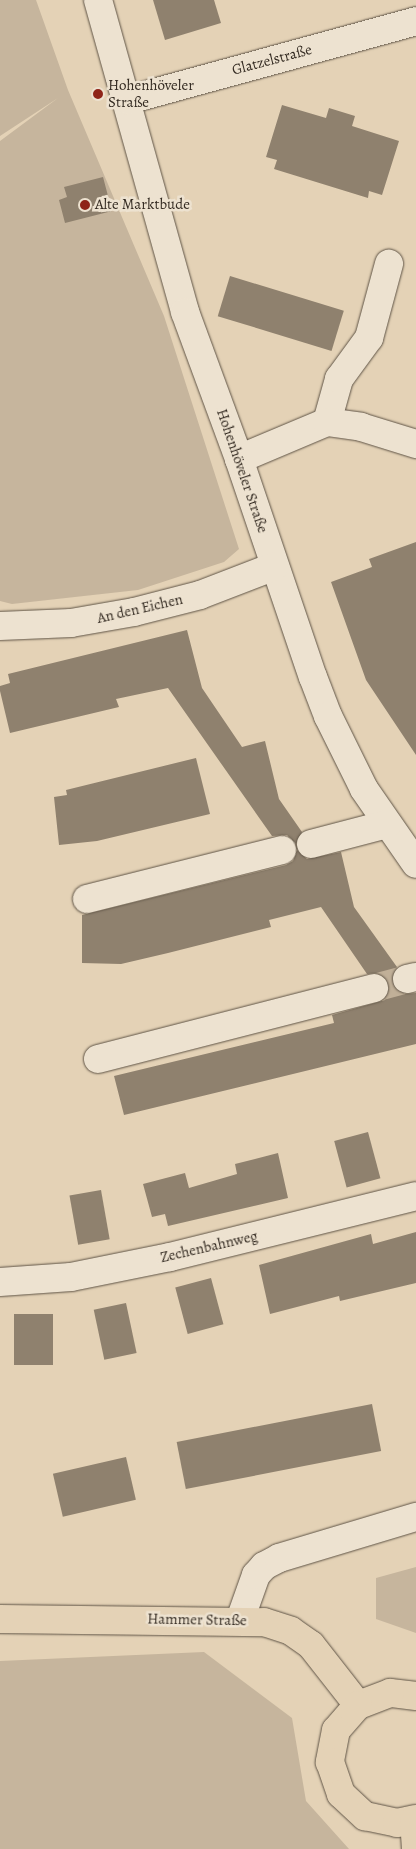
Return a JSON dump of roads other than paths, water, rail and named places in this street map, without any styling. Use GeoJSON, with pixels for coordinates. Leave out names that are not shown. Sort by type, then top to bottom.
{"type":"FeatureCollection","features":[{"type":"Feature","properties":{"kind":"main road","name":"Hammer Straße"},"geometry":{"type":"LineString","coordinates":[[0,1619],[240,1620],[264,1622],[291,1631],[312,1646],[358,1705]]}},
{"type":"Feature","properties":{"kind":"main road"},"geometry":{"type":"LineString","coordinates":[[416,1696],[390,1693],[358,1705],[336,1730],[330,1762],[334,1778],[351,1806],[365,1816],[397,1823],[415,1820],[416,1849]]}},
{"type":"Feature","properties":{"kind":"street","name":"Hohenhöveler Straße"},"geometry":{"type":"LineString","coordinates":[[98,0],[128,100],[185,312],[239,459],[328,716],[364,789],[416,864]]}},
{"type":"Feature","properties":{"kind":"street","name":"Glatzelstraße"},"geometry":{"type":"LineString","coordinates":[[128,100],[416,21]]}},
{"type":"Feature","properties":{"kind":"street"},"geometry":{"type":"LineString","coordinates":[[327,422],[339,379],[369,338],[390,264]]}},
{"type":"Feature","properties":{"kind":"street"},"geometry":{"type":"LineString","coordinates":[[239,459],[327,422],[361,426],[416,444]]}},
{"type":"Feature","properties":{"kind":"street","name":"An den Eichen"},"geometry":{"type":"LineString","coordinates":[[0,626],[71,624],[134,612],[200,595],[275,566]]}},
{"type":"Feature","properties":{"kind":"street"},"geometry":{"type":"LineString","coordinates":[[311,844],[387,824]]}},
{"type":"Feature","properties":{"kind":"street"},"geometry":{"type":"LineString","coordinates":[[87,899],[282,850]]}},
{"type":"Feature","properties":{"kind":"street"},"geometry":{"type":"LineString","coordinates":[[98,1059],[374,988]]}},
{"type":"Feature","properties":{"kind":"street","name":"Zechenbahnweg"},"geometry":{"type":"LineString","coordinates":[[0,1282],[71,1277],[170,1257],[416,1196]]}},
{"type":"Feature","properties":{"kind":"street"},"geometry":{"type":"LineString","coordinates":[[240,1620],[256,1575],[264,1566],[279,1558],[416,1517]]}},
{"type":"Feature","properties":{"kind":"tunnel"},"geometry":{"type":"LineString","coordinates":[[374,988],[407,979]]}},
{"type":"Feature","properties":{"kind":"place","name":"Hohenhöveler Straße"},"geometry":{"type":"Point","coordinates":[98,94]}},
{"type":"Feature","properties":{"kind":"place","name":"Alte Marktbude"},"geometry":{"type":"Point","coordinates":[85,205]}}]}
